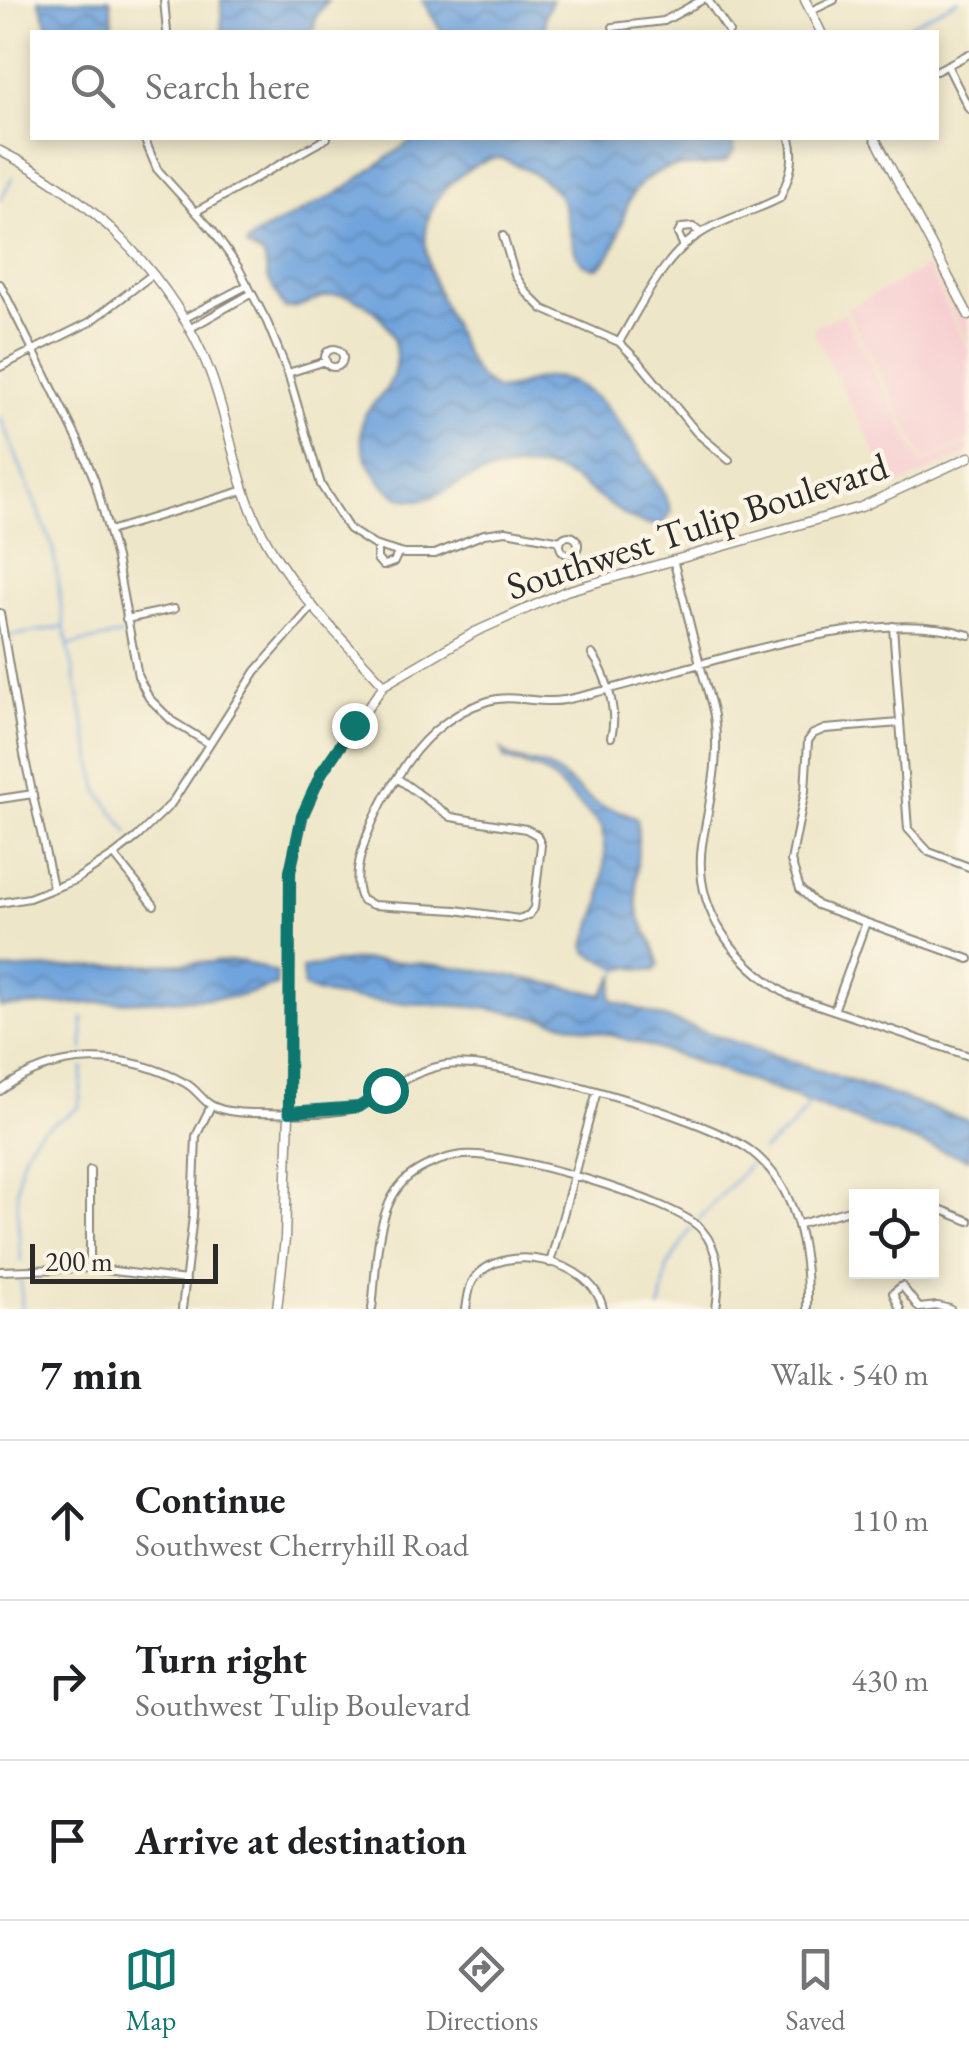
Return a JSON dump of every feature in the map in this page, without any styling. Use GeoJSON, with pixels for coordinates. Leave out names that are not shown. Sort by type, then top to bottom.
{"type":"FeatureCollection","features":[{"type":"Feature","properties":{"kind":"street"},"geometry":{"type":"LineString","coordinates":[[164,0],[167,30]]}},
{"type":"Feature","properties":{"kind":"street"},"geometry":{"type":"LineString","coordinates":[[613,27],[664,20],[705,0],[728,30]]}},
{"type":"Feature","properties":{"kind":"street"},"geometry":{"type":"LineString","coordinates":[[805,0],[820,30]]}},
{"type":"Feature","properties":{"kind":"street"},"geometry":{"type":"LineString","coordinates":[[811,10],[834,0]]}},
{"type":"Feature","properties":{"kind":"street"},"geometry":{"type":"LineString","coordinates":[[939,70],[969,54]]}},
{"type":"Feature","properties":{"kind":"street"},"geometry":{"type":"LineString","coordinates":[[947,66],[969,110]]}},
{"type":"Feature","properties":{"kind":"street"},"geometry":{"type":"LineString","coordinates":[[145,140],[157,169],[197,211],[250,289],[288,372],[313,463],[329,502],[349,528],[377,546],[398,553],[435,554],[484,534],[506,531],[562,541]]}},
{"type":"Feature","properties":{"kind":"street"},"geometry":{"type":"LineString","coordinates":[[197,211],[323,140]]}},
{"type":"Feature","properties":{"kind":"street"},"geometry":{"type":"LineString","coordinates":[[618,342],[669,262],[684,246],[701,233],[780,198],[790,176],[794,150],[791,140]]}},
{"type":"Feature","properties":{"kind":"street"},"geometry":{"type":"LineString","coordinates":[[876,140],[969,316]]}},
{"type":"Feature","properties":{"kind":"street"},"geometry":{"type":"LineString","coordinates":[[0,151],[55,182],[91,210],[153,274],[189,329],[209,370],[244,490],[266,542],[289,578],[384,685]]}},
{"type":"Feature","properties":{"kind":"street"},"geometry":{"type":"LineString","coordinates":[[684,246],[678,234],[681,228],[693,227],[701,233]]}},
{"type":"Feature","properties":{"kind":"street"},"geometry":{"type":"LineString","coordinates":[[502,236],[516,275],[543,309],[618,342],[640,363],[697,434],[728,460]]}},
{"type":"Feature","properties":{"kind":"street"},"geometry":{"type":"LineString","coordinates":[[0,368],[90,322],[153,274]]}},
{"type":"Feature","properties":{"kind":"street"},"geometry":{"type":"LineString","coordinates":[[0,284],[78,440],[110,531],[138,676],[148,698],[172,721],[208,743]]}},
{"type":"Feature","properties":{"kind":"street"},"geometry":{"type":"LineString","coordinates":[[183,319],[250,289]]}},
{"type":"Feature","properties":{"kind":"street"},"geometry":{"type":"LineString","coordinates":[[189,329],[250,289]]}},
{"type":"Feature","properties":{"kind":"street"},"geometry":{"type":"LineString","coordinates":[[288,372],[326,362]]}},
{"type":"Feature","properties":{"kind":"street","name":"Southwest Tulip Boulevard"},"geometry":{"type":"LineString","coordinates":[[277,1309],[285,1240],[289,1112],[290,872],[302,816],[322,772],[384,685],[475,632],[566,591],[860,506],[969,457]]}},
{"type":"Feature","properties":{"kind":"street"},"geometry":{"type":"LineString","coordinates":[[110,531],[244,490]]}},
{"type":"Feature","properties":{"kind":"street"},"geometry":{"type":"LineString","coordinates":[[377,546],[377,558],[383,566],[394,562],[398,553]]}},
{"type":"Feature","properties":{"kind":"street"},"geometry":{"type":"LineString","coordinates":[[673,560],[714,715],[717,763],[702,849],[712,917],[735,953],[762,979],[788,995],[969,1056]]}},
{"type":"Feature","properties":{"kind":"street"},"geometry":{"type":"LineString","coordinates":[[0,903],[28,898],[75,880],[114,856],[171,804],[256,671],[313,606]]}},
{"type":"Feature","properties":{"kind":"street"},"geometry":{"type":"LineString","coordinates":[[126,619],[174,609]]}},
{"type":"Feature","properties":{"kind":"street"},"geometry":{"type":"LineString","coordinates":[[0,613],[4,663],[53,887]]}},
{"type":"Feature","properties":{"kind":"street"},"geometry":{"type":"LineString","coordinates":[[893,626],[908,829],[929,852],[969,867]]}},
{"type":"Feature","properties":{"kind":"street"},"geometry":{"type":"LineString","coordinates":[[396,778],[451,817],[537,834],[541,845],[530,916],[372,905],[362,900],[358,887],[364,846],[378,809],[396,778],[426,737],[489,700],[558,702],[816,637],[893,626],[938,627],[969,635]]}},
{"type":"Feature","properties":{"kind":"street"},"geometry":{"type":"LineString","coordinates":[[592,654],[599,664],[615,724],[611,736]]}},
{"type":"Feature","properties":{"kind":"street"},"geometry":{"type":"LineString","coordinates":[[900,724],[825,729],[813,734],[808,741],[805,791],[791,861],[800,889],[817,905],[969,959]]}},
{"type":"Feature","properties":{"kind":"street"},"geometry":{"type":"LineString","coordinates":[[0,799],[33,794]]}},
{"type":"Feature","properties":{"kind":"street"},"geometry":{"type":"LineString","coordinates":[[114,856],[154,906]]}},
{"type":"Feature","properties":{"kind":"street"},"geometry":{"type":"LineString","coordinates":[[835,1008],[865,925]]}},
{"type":"Feature","properties":{"kind":"street"},"geometry":{"type":"LineString","coordinates":[[0,1091],[43,1066],[80,1059],[140,1064],[186,1083],[212,1106],[247,1113],[359,1107],[412,1076],[448,1065],[518,1071],[597,1092],[704,1127],[752,1151],[800,1224],[808,1275],[806,1309]]}},
{"type":"Feature","properties":{"kind":"street"},"geometry":{"type":"LineString","coordinates":[[550,1263],[597,1092]]}},
{"type":"Feature","properties":{"kind":"street"},"geometry":{"type":"LineString","coordinates":[[182,1309],[196,1136],[212,1106]]}},
{"type":"Feature","properties":{"kind":"street"},"geometry":{"type":"LineString","coordinates":[[372,1309],[381,1229],[404,1180],[426,1166],[462,1155],[495,1156],[575,1177],[668,1207],[692,1220],[709,1240],[718,1264],[716,1309]]}},
{"type":"Feature","properties":{"kind":"street"},"geometry":{"type":"LineString","coordinates":[[90,1170],[90,1268]]}},
{"type":"Feature","properties":{"kind":"street"},"geometry":{"type":"LineString","coordinates":[[939,1209],[969,1221]]}},
{"type":"Feature","properties":{"kind":"street"},"geometry":{"type":"LineString","coordinates":[[800,1224],[849,1210]]}},
{"type":"Feature","properties":{"kind":"street"},"geometry":{"type":"LineString","coordinates":[[466,1309],[471,1283],[483,1270],[505,1259],[550,1263],[572,1271],[592,1286],[603,1309]]}},
{"type":"Feature","properties":{"kind":"street"},"geometry":{"type":"LineString","coordinates":[[0,1272],[90,1268],[186,1280]]}},
{"type":"Feature","properties":{"kind":"street"},"geometry":{"type":"LineString","coordinates":[[900,1309],[894,1293],[902,1286],[908,1289],[918,1309],[950,1309]]}},
{"type":"Feature","properties":{"kind":"shaded area"},"geometry":{"type":"Polygon","coordinates":[[[936,261],[969,323],[969,345],[930,265],[936,261]]]}},
{"type":"Feature","properties":{"kind":"shaded area"},"geometry":{"type":"Polygon","coordinates":[[[927,267],[969,352],[969,440],[924,460],[846,309],[927,267]]]}},
{"type":"Feature","properties":{"kind":"shaded area"},"geometry":{"type":"Polygon","coordinates":[[[844,313],[922,463],[969,444],[969,453],[893,488],[812,328],[844,313]]]}},
{"type":"Feature","properties":{"kind":"water"},"geometry":{"type":"Polygon","coordinates":[[[39,0],[110,0],[114,30],[49,30],[39,0]]]}},
{"type":"Feature","properties":{"kind":"water"},"geometry":{"type":"Polygon","coordinates":[[[221,0],[328,0],[316,17],[313,30],[222,30],[221,0]]]}},
{"type":"Feature","properties":{"kind":"water"},"geometry":{"type":"Polygon","coordinates":[[[422,0],[552,0],[545,15],[545,30],[441,30],[422,0]]]}},
{"type":"Feature","properties":{"kind":"water"},"geometry":{"type":"Polygon","coordinates":[[[412,140],[731,140],[734,151],[727,161],[666,169],[644,181],[628,205],[615,245],[598,268],[579,259],[561,201],[550,185],[500,158],[473,166],[441,193],[426,230],[430,269],[475,371],[497,390],[550,377],[571,382],[595,397],[622,427],[661,489],[671,512],[664,523],[638,522],[570,478],[538,468],[485,473],[418,500],[390,491],[376,475],[361,435],[366,414],[394,373],[396,358],[389,330],[370,307],[342,295],[284,308],[268,278],[264,256],[247,247],[258,234],[340,192],[412,140]]]}},
{"type":"Feature","properties":{"kind":"water"},"geometry":{"type":"Polygon","coordinates":[[[502,750],[518,760],[547,767],[593,801],[637,819],[637,902],[658,958],[659,965],[654,971],[620,969],[588,953],[585,946],[601,901],[605,857],[602,827],[551,777],[504,759],[502,750]]]}},
{"type":"Feature","properties":{"kind":"water"},"geometry":{"type":"Polygon","coordinates":[[[356,960],[480,971],[602,995],[616,974],[611,998],[614,1001],[969,1121],[969,1159],[608,1034],[483,1008],[363,1000],[304,987],[302,968],[356,960]]]}},
{"type":"Feature","properties":{"kind":"water"},"geometry":{"type":"Polygon","coordinates":[[[242,961],[277,973],[276,986],[236,997],[0,1007],[0,970],[242,961]]]}},
{"type":"Feature","properties":{"kind":"waterway"},"geometry":{"type":"LineString","coordinates":[[900,30],[958,0]]}},
{"type":"Feature","properties":{"kind":"waterway"},"geometry":{"type":"LineString","coordinates":[[0,200],[13,177]]}},
{"type":"Feature","properties":{"kind":"waterway"},"geometry":{"type":"LineString","coordinates":[[0,417],[53,547],[64,626],[99,792],[129,833]]}},
{"type":"Feature","properties":{"kind":"waterway"},"geometry":{"type":"LineString","coordinates":[[10,636],[63,627]]}},
{"type":"Feature","properties":{"kind":"waterway"},"geometry":{"type":"LineString","coordinates":[[69,645],[122,635]]}},
{"type":"Feature","properties":{"kind":"waterway"},"geometry":{"type":"LineString","coordinates":[[617,974],[620,969]]}},
{"type":"Feature","properties":{"kind":"waterway"},"geometry":{"type":"LineString","coordinates":[[83,1018],[83,1050]]}},
{"type":"Feature","properties":{"kind":"waterway"},"geometry":{"type":"LineString","coordinates":[[21,1262],[17,1194],[22,1159],[39,1132],[79,1107],[83,1067]]}},
{"type":"Feature","properties":{"kind":"waterway"},"geometry":{"type":"LineString","coordinates":[[762,1151],[792,1127],[810,1103]]}},
{"type":"Feature","properties":{"kind":"waterway"},"geometry":{"type":"LineString","coordinates":[[699,1219],[750,1164]]}},
{"type":"Feature","properties":{"kind":"waterway"},"geometry":{"type":"LineString","coordinates":[[660,1309],[667,1268],[691,1228]]}},
{"type":"Feature","properties":{"kind":"waterway"},"geometry":{"type":"LineString","coordinates":[[21,1282],[22,1309]]}},
{"type":"Feature","properties":{"kind":"route"},"geometry":{"type":"LineString","coordinates":[[354,725],[322,772],[302,816],[290,872],[289,1112],[359,1107],[385,1090]]}}]}
